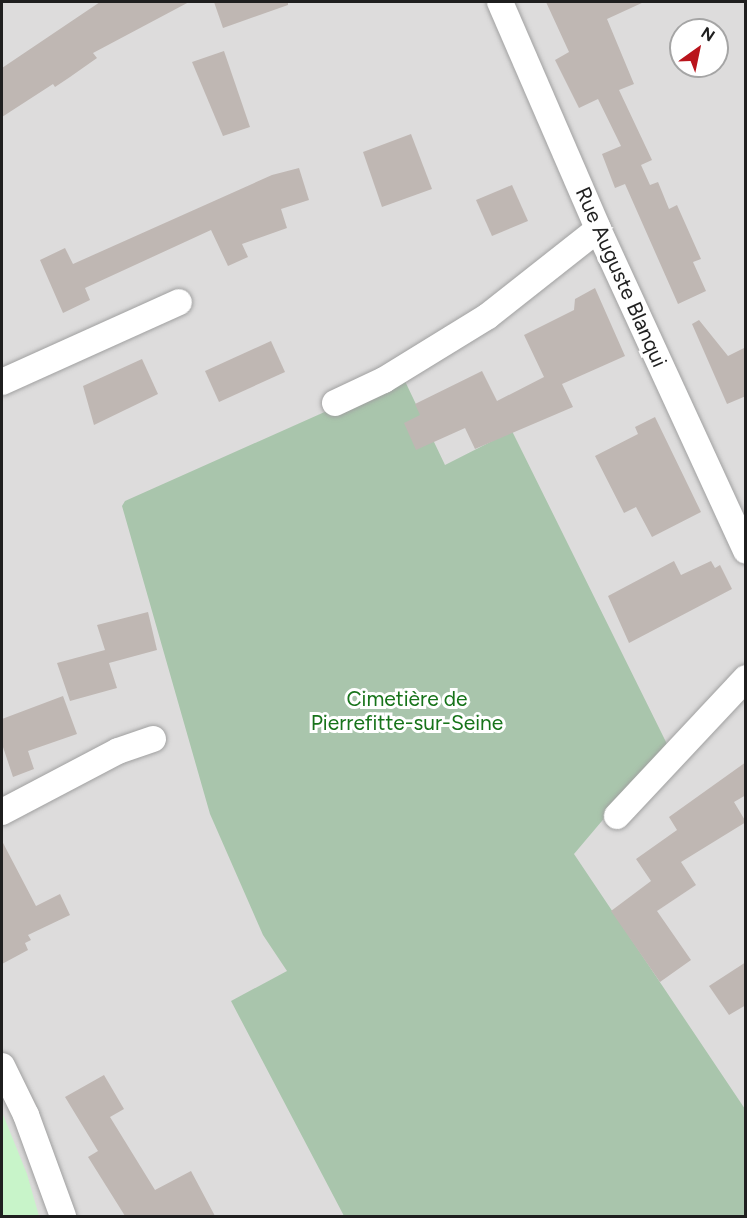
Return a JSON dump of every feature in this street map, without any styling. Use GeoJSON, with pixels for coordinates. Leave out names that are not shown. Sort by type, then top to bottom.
{"type":"FeatureCollection","features":[{"type":"Feature","properties":{"kind":"street","name":"Rue Auguste Blanqui"},"geometry":{"type":"LineString","coordinates":[[500,2],[598,229],[746,551]]}},
{"type":"Feature","properties":{"kind":"street"},"geometry":{"type":"LineString","coordinates":[[334,403],[384,380],[488,316],[598,229]]}},
{"type":"Feature","properties":{"kind":"street"},"geometry":{"type":"LineString","coordinates":[[2,382],[179,302]]}},
{"type":"Feature","properties":{"kind":"street"},"geometry":{"type":"LineString","coordinates":[[617,816],[746,678]]}},
{"type":"Feature","properties":{"kind":"street"},"geometry":{"type":"LineString","coordinates":[[2,812],[118,751],[153,739]]}},
{"type":"Feature","properties":{"kind":"street"},"geometry":{"type":"LineString","coordinates":[[2,1066],[26,1115],[63,1216]]}},
{"type":"Feature","properties":{"kind":"shaded area"},"geometry":{"type":"Polygon","coordinates":[[[2,2],[745,2],[745,1216],[2,1216],[2,2]]]}},
{"type":"Feature","properties":{"kind":"green space","name":"Cimetière de Pierrefitte-sur-Seine"},"geometry":{"type":"Polygon","coordinates":[[[403,377],[445,465],[512,431],[667,744],[574,854],[745,1109],[745,1216],[344,1216],[231,1001],[287,971],[263,935],[210,814],[122,506],[125,501],[403,377]]]}},
{"type":"Feature","properties":{"kind":"green space"},"geometry":{"type":"Polygon","coordinates":[[[2,1112],[27,1174],[39,1216],[2,1216],[2,1112]]]}},
{"type":"Feature","properties":{"kind":"building"},"geometry":{"type":"Polygon","coordinates":[[[100,2],[189,2],[93,53],[97,58],[55,87],[53,84],[2,117],[2,68],[100,2]]]}},
{"type":"Feature","properties":{"kind":"building"},"geometry":{"type":"Polygon","coordinates":[[[214,2],[288,2],[288,5],[223,28],[214,2]]]}},
{"type":"Feature","properties":{"kind":"building"},"geometry":{"type":"Polygon","coordinates":[[[546,2],[644,2],[607,19],[634,84],[619,90],[652,160],[641,165],[650,185],[658,182],[669,209],[677,205],[701,259],[693,262],[706,291],[678,304],[625,184],[615,188],[602,154],[621,146],[598,99],[579,108],[555,60],[569,52],[546,2]]]}},
{"type":"Feature","properties":{"kind":"building"},"geometry":{"type":"Polygon","coordinates":[[[224,51],[250,127],[223,136],[192,62],[224,51]]]}},
{"type":"Feature","properties":{"kind":"building"},"geometry":{"type":"Polygon","coordinates":[[[411,134],[432,189],[382,207],[363,152],[411,134]]]}},
{"type":"Feature","properties":{"kind":"building"},"geometry":{"type":"Polygon","coordinates":[[[299,168],[309,200],[281,209],[287,228],[242,244],[248,257],[228,266],[211,230],[85,288],[90,300],[63,313],[40,260],[65,248],[73,264],[272,175],[299,168]]]}},
{"type":"Feature","properties":{"kind":"building"},"geometry":{"type":"Polygon","coordinates":[[[512,185],[528,221],[492,236],[476,200],[512,185]]]}},
{"type":"Feature","properties":{"kind":"building"},"geometry":{"type":"Polygon","coordinates":[[[595,288],[625,356],[562,384],[573,407],[475,449],[465,428],[416,450],[404,423],[420,415],[415,404],[482,371],[497,401],[544,377],[524,335],[574,310],[575,299],[595,288]]]}},
{"type":"Feature","properties":{"kind":"building"},"geometry":{"type":"Polygon","coordinates":[[[699,320],[728,356],[746,347],[746,396],[727,404],[692,324],[699,320]]]}},
{"type":"Feature","properties":{"kind":"building"},"geometry":{"type":"Polygon","coordinates":[[[271,341],[285,372],[219,402],[205,371],[271,341]]]}},
{"type":"Feature","properties":{"kind":"building"},"geometry":{"type":"Polygon","coordinates":[[[142,359],[158,394],[94,425],[83,386],[142,359]]]}},
{"type":"Feature","properties":{"kind":"building"},"geometry":{"type":"Polygon","coordinates":[[[655,417],[701,512],[652,537],[636,507],[624,513],[595,456],[638,434],[635,427],[655,417]]]}},
{"type":"Feature","properties":{"kind":"building"},"geometry":{"type":"Polygon","coordinates":[[[674,561],[681,575],[711,561],[715,568],[720,565],[732,589],[629,643],[608,596],[674,561]]]}},
{"type":"Feature","properties":{"kind":"building"},"geometry":{"type":"Polygon","coordinates":[[[148,612],[157,650],[109,663],[117,688],[70,701],[57,663],[105,650],[97,625],[148,612]]]}},
{"type":"Feature","properties":{"kind":"building"},"geometry":{"type":"Polygon","coordinates":[[[63,696],[77,734],[28,751],[34,769],[13,777],[2,744],[2,719],[63,696]]]}},
{"type":"Feature","properties":{"kind":"building"},"geometry":{"type":"Polygon","coordinates":[[[746,762],[746,795],[734,802],[746,822],[681,862],[696,885],[657,911],[691,960],[660,982],[611,911],[651,881],[636,859],[677,830],[669,817],[746,762]]]}},
{"type":"Feature","properties":{"kind":"building"},"geometry":{"type":"Polygon","coordinates":[[[2,841],[36,906],[60,894],[70,915],[28,935],[31,940],[25,943],[28,950],[2,964],[2,841]]]}},
{"type":"Feature","properties":{"kind":"building"},"geometry":{"type":"Polygon","coordinates":[[[746,962],[746,1005],[729,1015],[709,986],[746,962]]]}},
{"type":"Feature","properties":{"kind":"building"},"geometry":{"type":"Polygon","coordinates":[[[104,1075],[124,1109],[110,1117],[155,1190],[191,1171],[215,1216],[125,1216],[88,1157],[98,1151],[65,1097],[104,1075]]]}}]}
